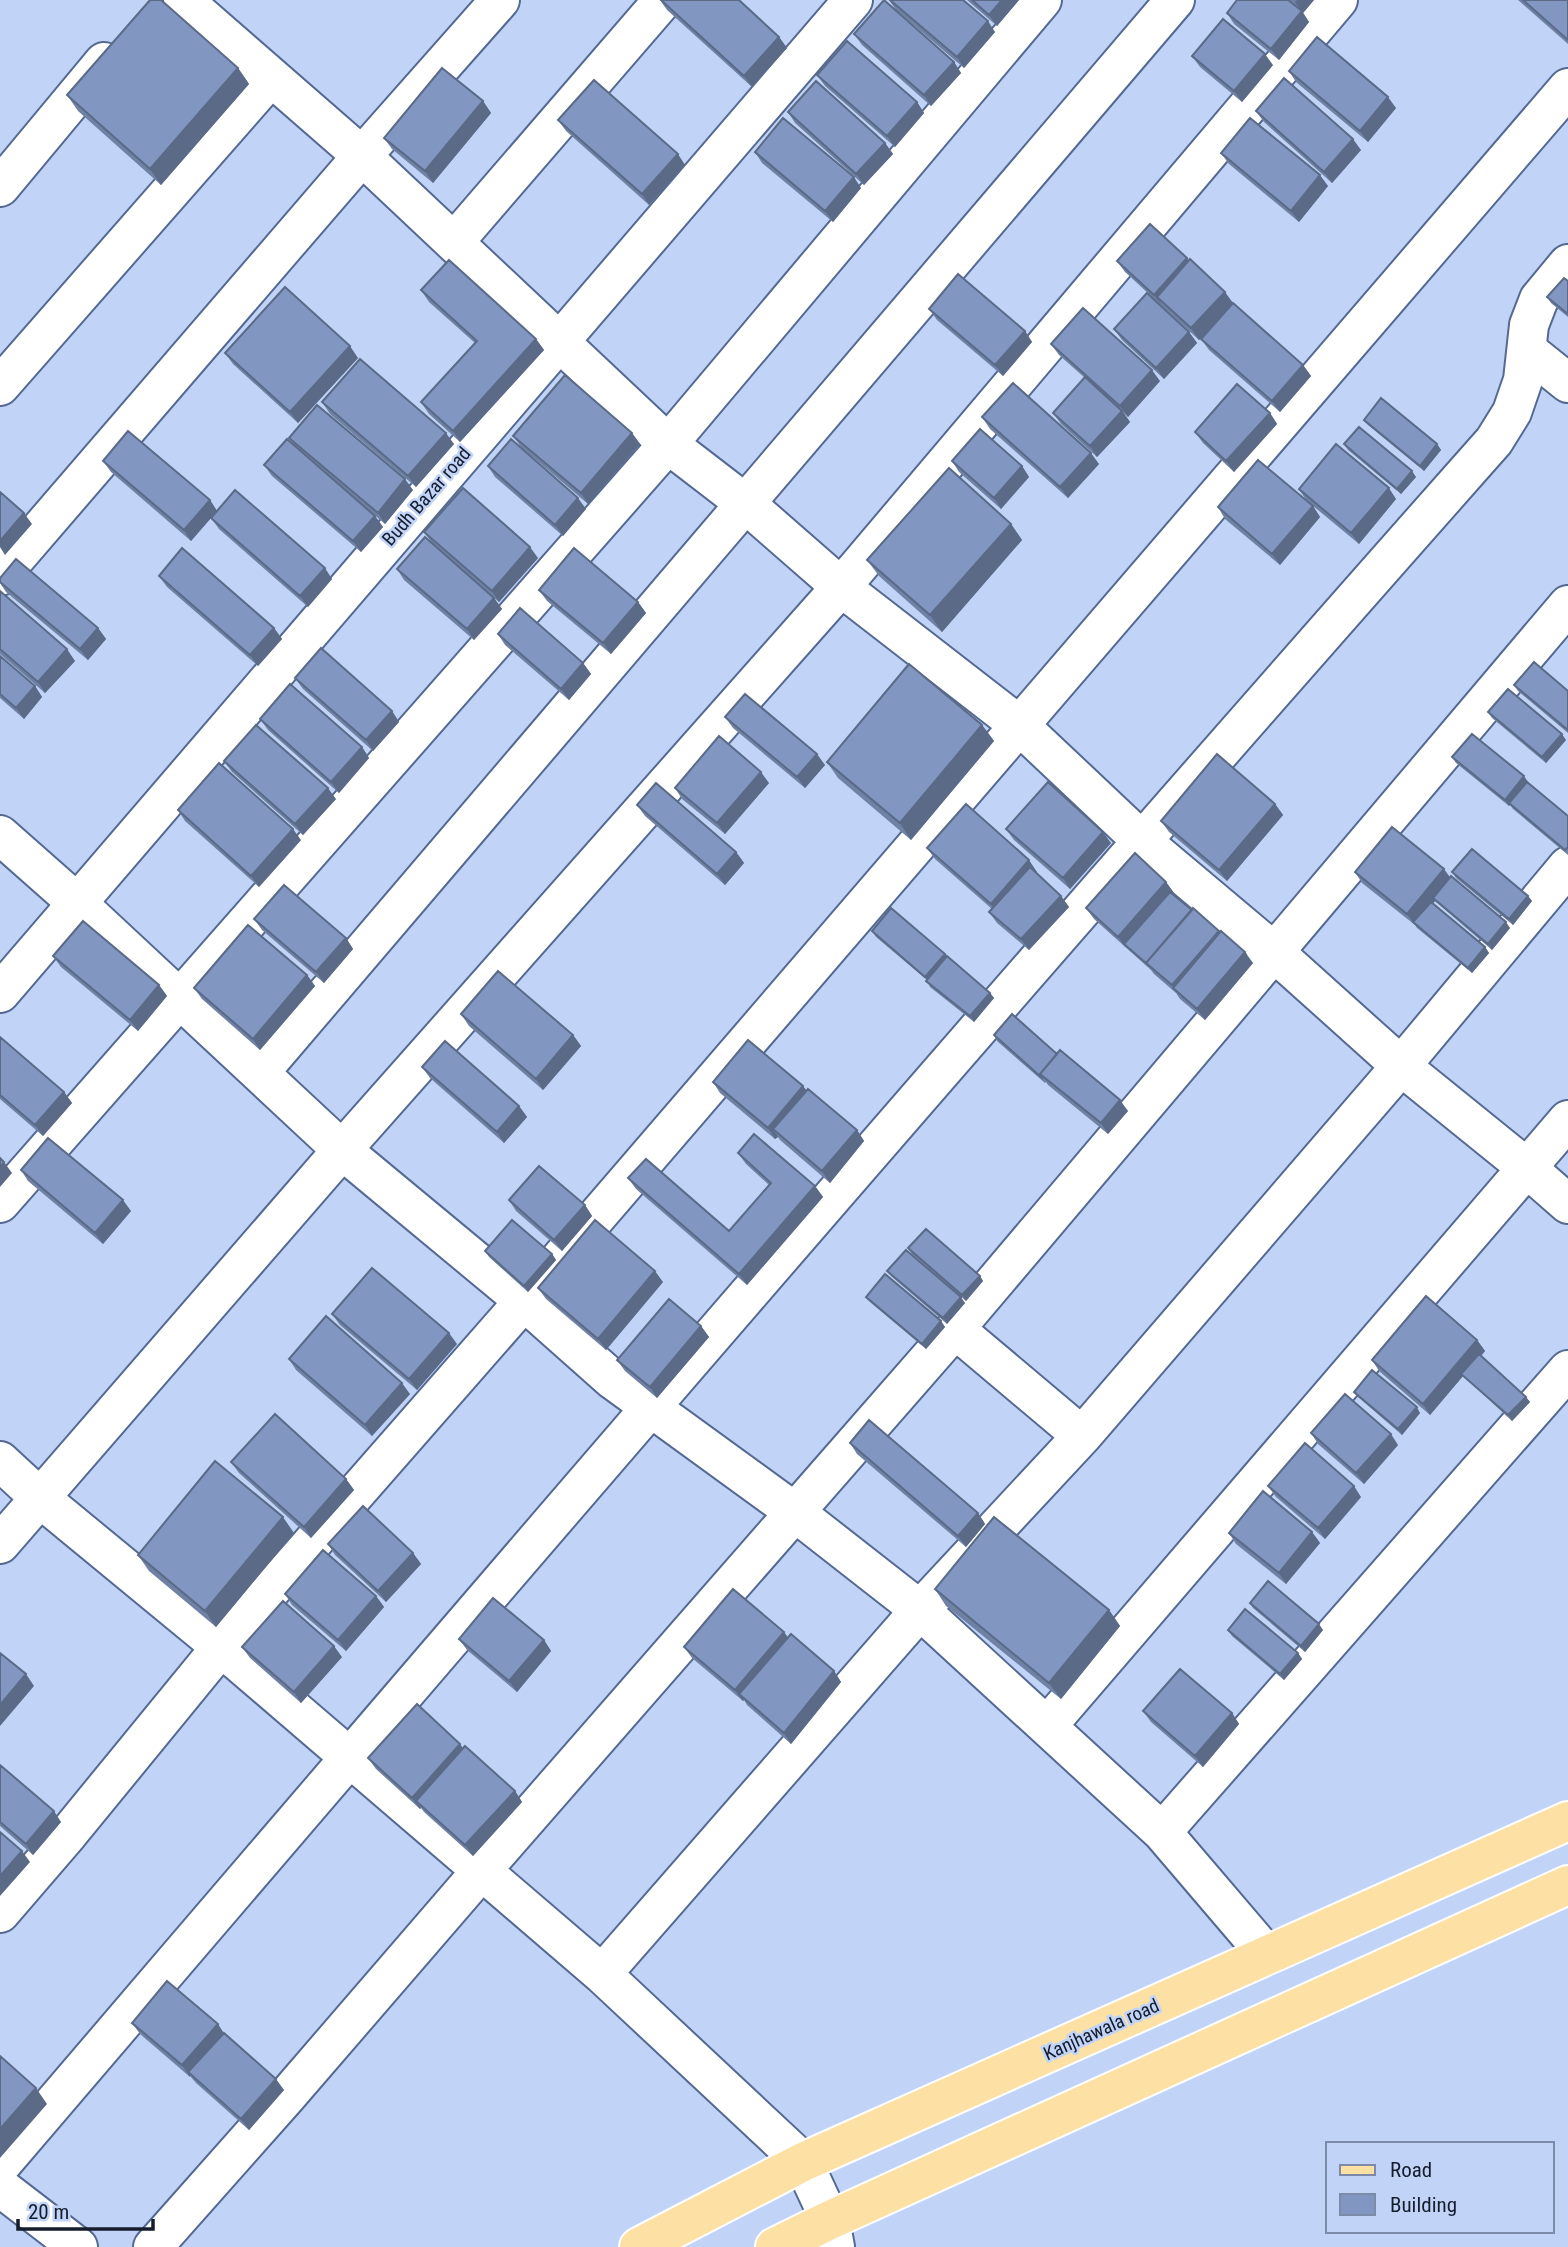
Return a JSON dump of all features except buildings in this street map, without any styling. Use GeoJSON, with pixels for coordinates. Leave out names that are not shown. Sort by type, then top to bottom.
{"type":"FeatureCollection","features":[{"type":"Feature","properties":{"kind":"main road","name":"Kanjhawala road"},"geometry":{"type":"LineString","coordinates":[[639,2247],[803,2162],[1568,1821]]}},
{"type":"Feature","properties":{"kind":"main road"},"geometry":{"type":"LineString","coordinates":[[775,2247],[833,2234],[1568,1885]]}},
{"type":"Feature","properties":{"kind":"street"},"geometry":{"type":"LineString","coordinates":[[0,576],[500,0]]}},
{"type":"Feature","properties":{"kind":"street"},"geometry":{"type":"LineString","coordinates":[[454,242],[663,0]]}},
{"type":"Feature","properties":{"kind":"street","name":"Budh Bazar road"},"geometry":{"type":"LineString","coordinates":[[0,993],[853,0]]}},
{"type":"Feature","properties":{"kind":"street"},"geometry":{"type":"LineString","coordinates":[[0,1203],[668,444],[1042,0]]}},
{"type":"Feature","properties":{"kind":"street"},"geometry":{"type":"LineString","coordinates":[[260,1072],[1175,0]]}},
{"type":"Feature","properties":{"kind":"street"},"geometry":{"type":"LineString","coordinates":[[0,1544],[342,1150],[841,587],[1338,0]]}},
{"type":"Feature","properties":{"kind":"street"},"geometry":{"type":"LineString","coordinates":[[0,187],[155,10],[271,77],[362,156],[668,444],[746,503],[841,587],[1019,725],[1142,841],[1274,952],[1401,1066],[1527,1167],[1568,1204]]}},
{"type":"Feature","properties":{"kind":"street"},"geometry":{"type":"LineString","coordinates":[[0,386],[271,77]]}},
{"type":"Feature","properties":{"kind":"street"},"geometry":{"type":"LineString","coordinates":[[0,1913],[221,1647],[524,1301],[1568,88]]}},
{"type":"Feature","properties":{"kind":"street"},"geometry":{"type":"LineString","coordinates":[[0,2166],[650,1407],[1493,441],[1512,412],[1523,380],[1529,325],[1539,299],[1568,264]]}},
{"type":"Feature","properties":{"kind":"street"},"geometry":{"type":"LineString","coordinates":[[1527,350],[1568,383]]}},
{"type":"Feature","properties":{"kind":"street"},"geometry":{"type":"LineString","coordinates":[[153,2247],[796,1514],[1568,605]]}},
{"type":"Feature","properties":{"kind":"street"},"geometry":{"type":"LineString","coordinates":[[0,835],[77,903],[342,1150],[524,1301],[613,1380],[796,1514],[920,1610],[1161,1832],[1266,1955]]}},
{"type":"Feature","properties":{"kind":"street"},"geometry":{"type":"LineString","coordinates":[[602,1974],[920,1610],[1082,1436],[1401,1066],[1568,866]]}},
{"type":"Feature","properties":{"kind":"street"},"geometry":{"type":"LineString","coordinates":[[1047,1726],[1568,1121]]}},
{"type":"Feature","properties":{"kind":"street"},"geometry":{"type":"LineString","coordinates":[[955,1329],[1082,1436]]}},
{"type":"Feature","properties":{"kind":"street"},"geometry":{"type":"LineString","coordinates":[[1161,1832],[1568,1370]]}},
{"type":"Feature","properties":{"kind":"street"},"geometry":{"type":"LineString","coordinates":[[0,1461],[40,1498],[221,1647],[602,1974],[803,2162],[833,2234]]}},
{"type":"Feature","properties":{"kind":"street"},"geometry":{"type":"LineString","coordinates":[[0,2187],[78,2247]]}}]}
